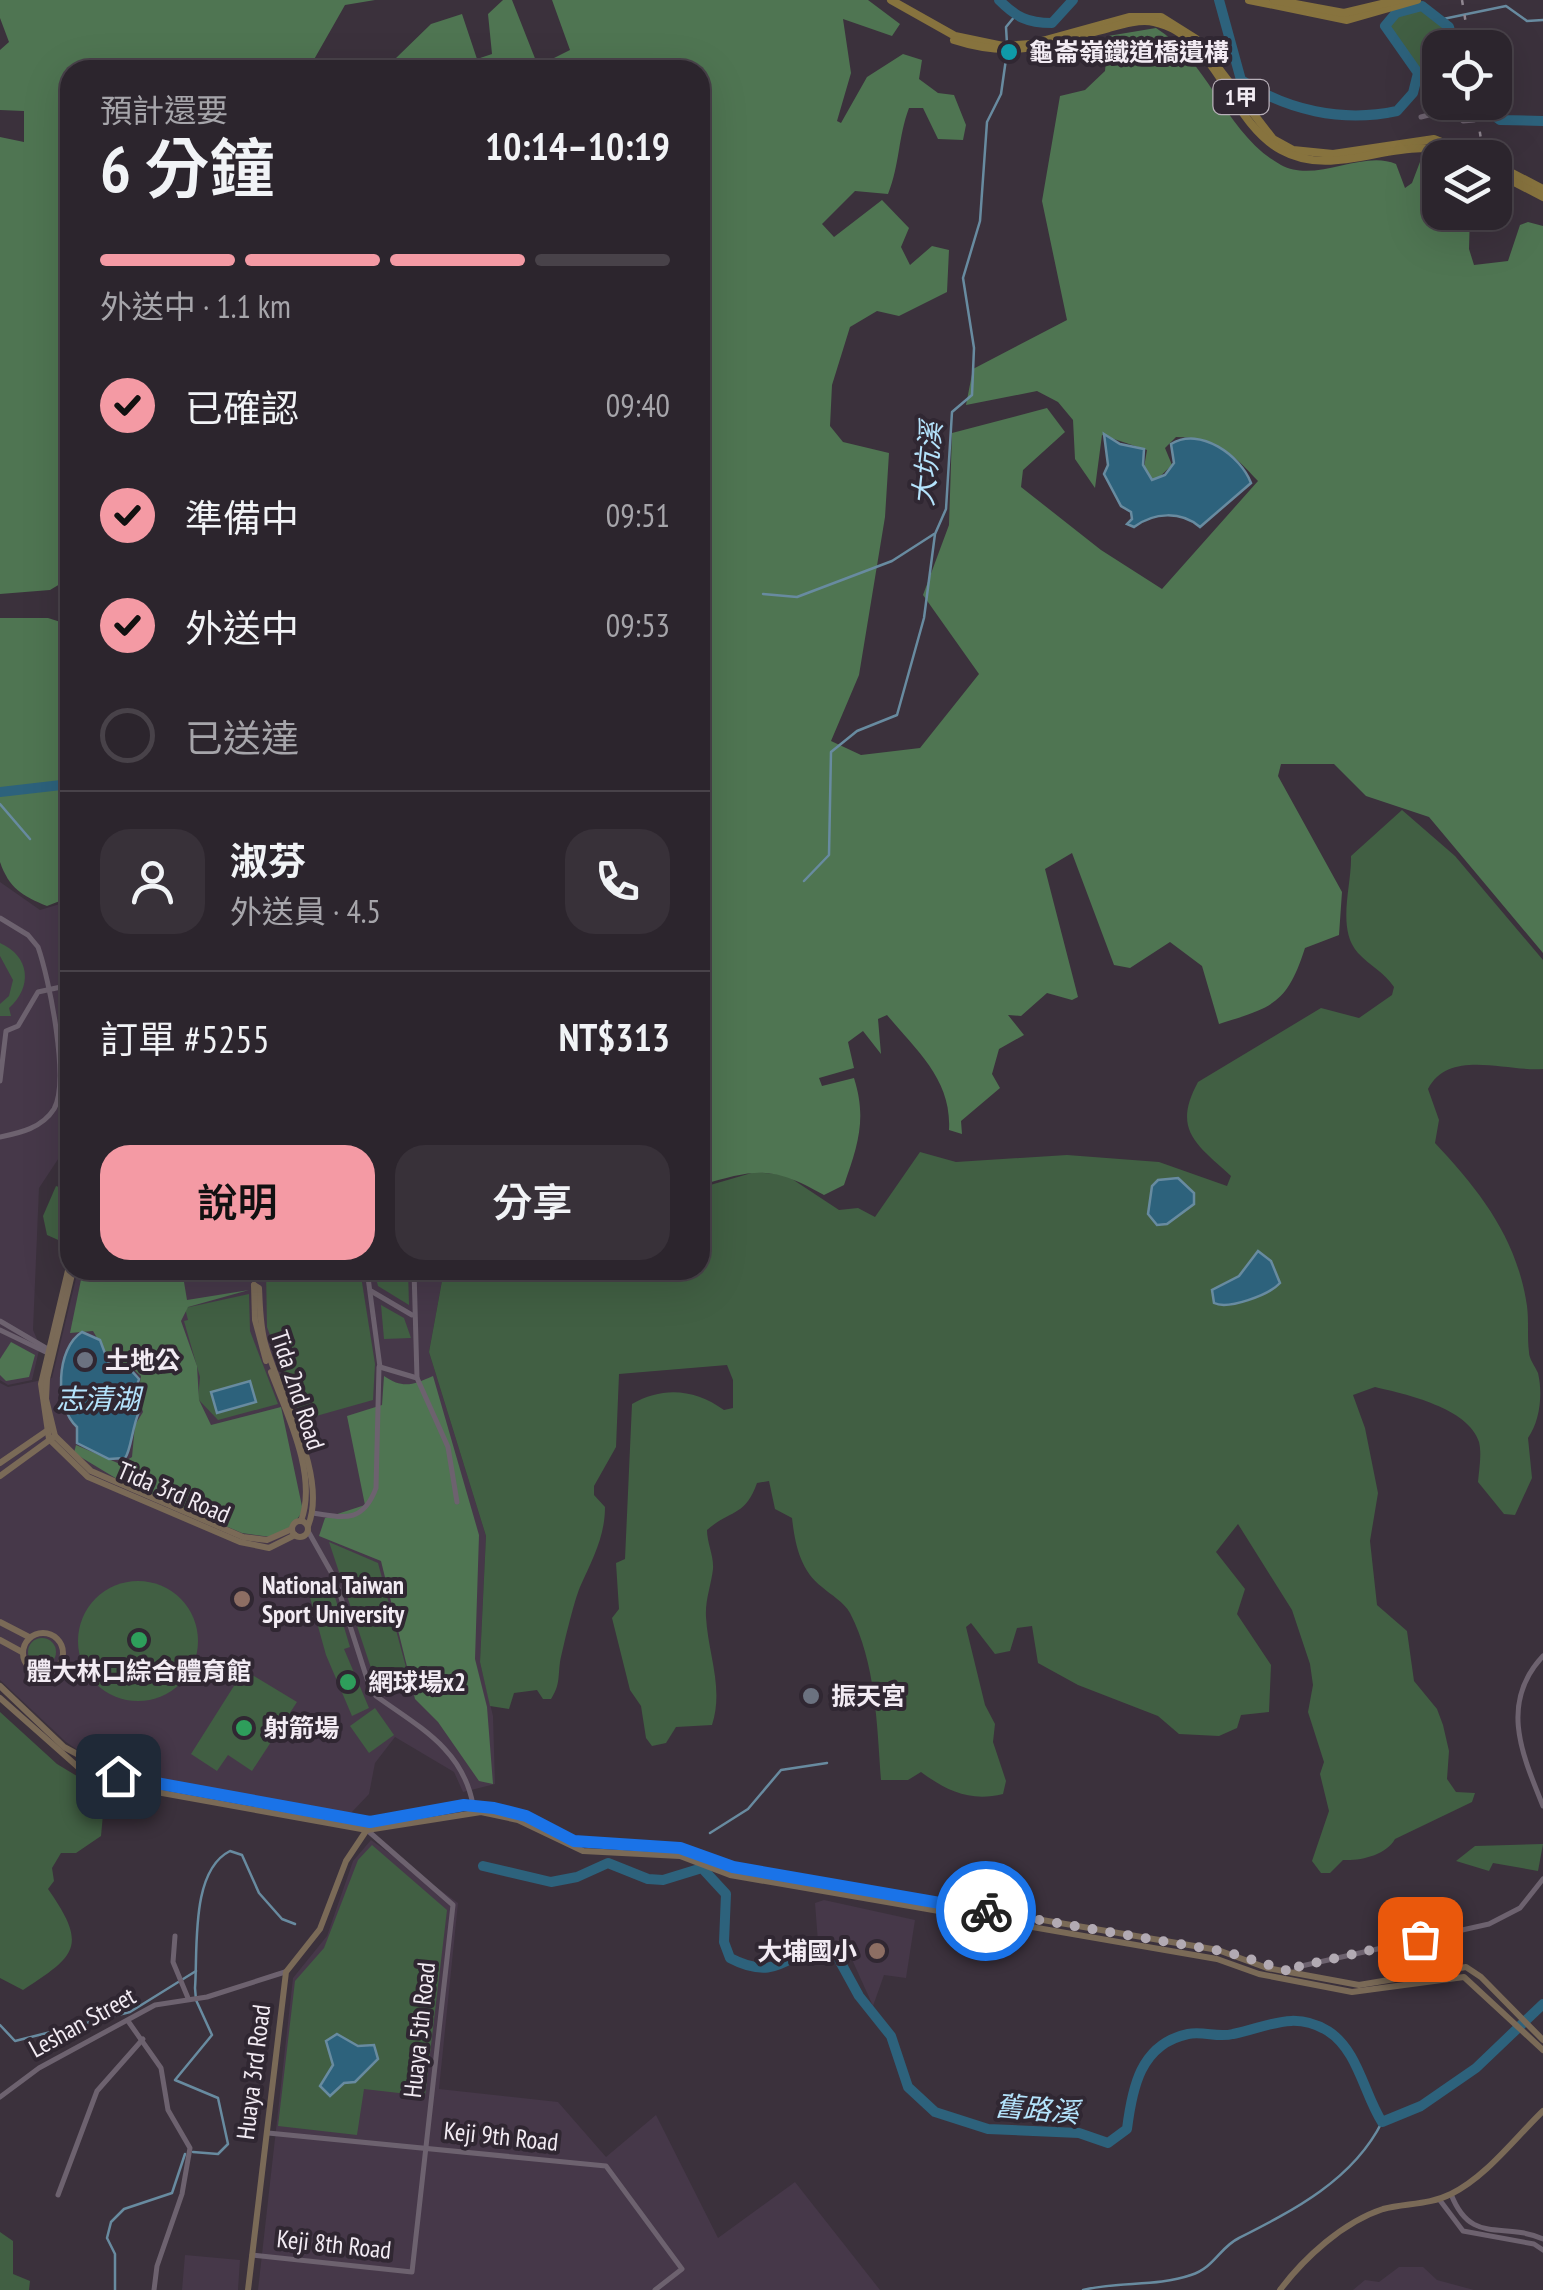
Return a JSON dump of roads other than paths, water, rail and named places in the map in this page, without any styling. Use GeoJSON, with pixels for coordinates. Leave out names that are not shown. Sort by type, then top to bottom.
{"type":"FeatureCollection","features":[{"type":"Feature","properties":{"kind":"main road","name":"1甲"},"geometry":{"type":"LineString","coordinates":[[882,0],[950,39],[1008,49],[1124,24],[1158,23],[1187,39],[1265,138],[1296,157],[1334,161],[1422,147]]}},
{"type":"Feature","properties":{"kind":"main road","name":"1甲"},"geometry":{"type":"LineString","coordinates":[[891,0],[955,36],[1008,49],[1129,17],[1161,18],[1196,39],[1273,138],[1293,150],[1334,154],[1422,141]]}},
{"type":"Feature","properties":{"kind":"main road"},"geometry":{"type":"LineString","coordinates":[[1249,0],[1347,20],[1413,1]]}},
{"type":"Feature","properties":{"kind":"main road"},"geometry":{"type":"LineString","coordinates":[[1274,0],[1344,13],[1398,0]]}},
{"type":"Feature","properties":{"kind":"main road"},"geometry":{"type":"LineString","coordinates":[[1512,173],[1543,189]]}},
{"type":"Feature","properties":{"kind":"main road"},"geometry":{"type":"LineString","coordinates":[[1512,181],[1543,197]]}},
{"type":"Feature","properties":{"kind":"street"},"geometry":{"type":"LineString","coordinates":[[1461,120],[1474,120]]}},
{"type":"Feature","properties":{"kind":"street"},"geometry":{"type":"LineString","coordinates":[[0,918],[28,935],[38,947],[59,1060],[54,1108],[27,1131],[0,1138]]}},
{"type":"Feature","properties":{"kind":"street"},"geometry":{"type":"LineString","coordinates":[[0,1081],[2,1037],[18,1026],[32,996],[60,987]]}},
{"type":"Feature","properties":{"kind":"street"},"geometry":{"type":"LineString","coordinates":[[50,1353],[66,1280]]}},
{"type":"Feature","properties":{"kind":"street"},"geometry":{"type":"LineString","coordinates":[[51,1434],[41,1384],[70,1280]]}},
{"type":"Feature","properties":{"kind":"street"},"geometry":{"type":"LineString","coordinates":[[312,1513],[346,1518],[360,1515],[370,1505],[376,1488],[380,1367],[369,1280]]}},
{"type":"Feature","properties":{"kind":"street"},"geometry":{"type":"LineString","coordinates":[[414,1280],[417,1378],[448,1447],[457,1502]]}},
{"type":"Feature","properties":{"kind":"street","name":"Tida 2nd Road"},"geometry":{"type":"LineString","coordinates":[[254,1285],[260,1288],[265,1344],[301,1442],[312,1513],[306,1526],[305,1482],[294,1437],[260,1341],[254,1285]]}},
{"type":"Feature","properties":{"kind":"street"},"geometry":{"type":"LineString","coordinates":[[372,1291],[413,1316]]}},
{"type":"Feature","properties":{"kind":"street"},"geometry":{"type":"LineString","coordinates":[[0,1322],[50,1353]]}},
{"type":"Feature","properties":{"kind":"street"},"geometry":{"type":"LineString","coordinates":[[0,1330],[50,1353]]}},
{"type":"Feature","properties":{"kind":"street"},"geometry":{"type":"LineString","coordinates":[[380,1367],[417,1378]]}},
{"type":"Feature","properties":{"kind":"street"},"geometry":{"type":"LineString","coordinates":[[0,1463],[51,1434]]}},
{"type":"Feature","properties":{"kind":"street"},"geometry":{"type":"LineString","coordinates":[[0,1476],[51,1434]]}},
{"type":"Feature","properties":{"kind":"street","name":"Tida 3rd Road"},"geometry":{"type":"LineString","coordinates":[[51,1434],[88,1477],[240,1542],[268,1548],[294,1532],[303,1537],[306,1526]]}},
{"type":"Feature","properties":{"kind":"street"},"geometry":{"type":"LineString","coordinates":[[294,1532],[306,1526],[335,1579],[376,1696],[446,1748],[462,1771],[474,1808]]}},
{"type":"Feature","properties":{"kind":"street"},"geometry":{"type":"LineString","coordinates":[[0,1622],[29,1638]]}},
{"type":"Feature","properties":{"kind":"street"},"geometry":{"type":"LineString","coordinates":[[42,1632],[55,1636],[62,1648],[61,1661],[52,1671],[40,1673],[25,1663],[22,1652],[29,1638],[42,1632]]}},
{"type":"Feature","properties":{"kind":"street"},"geometry":{"type":"LineString","coordinates":[[0,1640],[22,1652]]}},
{"type":"Feature","properties":{"kind":"street"},"geometry":{"type":"LineString","coordinates":[[1543,1656],[1524,1684],[1518,1710],[1519,1744],[1543,1806]]}},
{"type":"Feature","properties":{"kind":"street"},"geometry":{"type":"LineString","coordinates":[[0,1686],[64,1747],[118,1776],[369,1826]]}},
{"type":"Feature","properties":{"kind":"street"},"geometry":{"type":"LineString","coordinates":[[0,1698],[54,1750],[110,1781],[369,1826],[474,1808],[526,1816],[574,1841],[680,1848],[733,1867],[910,1902],[1218,1950],[1294,1977],[1360,1984],[1466,1968],[1543,2050]]}},
{"type":"Feature","properties":{"kind":"street","name":"Huaya 3rd Road"},"geometry":{"type":"LineString","coordinates":[[248,2290],[286,1972],[320,1929],[346,1861],[369,1826]]}},
{"type":"Feature","properties":{"kind":"street","name":"Huaya 5th Road"},"geometry":{"type":"LineString","coordinates":[[369,1826],[452,1905],[412,2272]]}},
{"type":"Feature","properties":{"kind":"street"},"geometry":{"type":"LineString","coordinates":[[1294,1977],[1297,1967],[1489,1924],[1520,1908],[1543,1879]]}},
{"type":"Feature","properties":{"kind":"street"},"geometry":{"type":"LineString","coordinates":[[176,1936],[173,1962],[190,1998]]}},
{"type":"Feature","properties":{"kind":"street","name":"Leshan Street"},"geometry":{"type":"LineString","coordinates":[[0,2098],[39,2068],[155,2004],[200,1997],[286,1972]]}},
{"type":"Feature","properties":{"kind":"street"},"geometry":{"type":"LineString","coordinates":[[128,2021],[166,2079],[162,2093],[190,2148],[182,2194],[157,2266],[154,2290]]}},
{"type":"Feature","properties":{"kind":"street"},"geometry":{"type":"LineString","coordinates":[[1532,2035],[1543,2040]]}},
{"type":"Feature","properties":{"kind":"street"},"geometry":{"type":"LineString","coordinates":[[58,2195],[87,2126],[96,2090],[143,2039]]}},
{"type":"Feature","properties":{"kind":"street"},"geometry":{"type":"LineString","coordinates":[[1280,2290],[1314,2252],[1363,2218],[1384,2209],[1438,2199],[1469,2183],[1543,2111]]}},
{"type":"Feature","properties":{"kind":"street","name":"Keji 9th Road"},"geometry":{"type":"LineString","coordinates":[[266,2132],[606,2166],[682,2269],[655,2290]]}},
{"type":"Feature","properties":{"kind":"street"},"geometry":{"type":"LineString","coordinates":[[1451,2194],[1458,2211],[1470,2224],[1543,2239]]}},
{"type":"Feature","properties":{"kind":"street"},"geometry":{"type":"LineString","coordinates":[[1438,2199],[1462,2232],[1534,2244],[1543,2250]]}},
{"type":"Feature","properties":{"kind":"street","name":"Keji 8th Road"},"geometry":{"type":"LineString","coordinates":[[252,2256],[412,2272]]}},
{"type":"Feature","properties":{"kind":"water"},"geometry":{"type":"Polygon","coordinates":[[[1104,434],[1120,444],[1144,449],[1143,465],[1152,480],[1165,475],[1174,463],[1171,444],[1194,439],[1229,454],[1251,483],[1200,527],[1167,515],[1134,527],[1127,524],[1132,519],[1131,512],[1121,506],[1104,474],[1108,465],[1104,434]]]}},
{"type":"Feature","properties":{"kind":"water"},"geometry":{"type":"Polygon","coordinates":[[[1178,1178],[1194,1193],[1194,1204],[1167,1224],[1157,1225],[1148,1214],[1152,1186],[1158,1180],[1178,1178]]]}},
{"type":"Feature","properties":{"kind":"water"},"geometry":{"type":"Polygon","coordinates":[[[1258,1251],[1271,1261],[1280,1283],[1248,1300],[1229,1305],[1214,1303],[1212,1290],[1239,1276],[1258,1251]]]}},
{"type":"Feature","properties":{"kind":"water","name":"志清湖"},"geometry":{"type":"Polygon","coordinates":[[[82,1332],[100,1340],[109,1364],[129,1368],[139,1379],[134,1395],[139,1412],[125,1458],[109,1459],[77,1443],[77,1427],[64,1406],[63,1364],[73,1340],[82,1332]]]}},
{"type":"Feature","properties":{"kind":"water"},"geometry":{"type":"Polygon","coordinates":[[[250,1381],[256,1402],[217,1413],[211,1392],[250,1381]]]}},
{"type":"Feature","properties":{"kind":"water"},"geometry":{"type":"Polygon","coordinates":[[[337,2034],[358,2046],[374,2045],[378,2059],[355,2082],[344,2083],[330,2096],[320,2086],[333,2065],[326,2041],[337,2034]]]}},
{"type":"Feature","properties":{"kind":"waterway"},"geometry":{"type":"LineString","coordinates":[[999,0],[1022,18],[1052,23],[1073,0]]}},
{"type":"Feature","properties":{"kind":"waterway"},"geometry":{"type":"LineString","coordinates":[[1219,0],[1241,80],[1296,106],[1335,114],[1397,111],[1413,93],[1418,73],[1385,26],[1396,13],[1422,6],[1450,30]]}},
{"type":"Feature","properties":{"kind":"waterway"},"geometry":{"type":"LineString","coordinates":[[1443,19],[1506,6],[1527,21],[1543,20]]}},
{"type":"Feature","properties":{"kind":"waterway","name":"大坑溪"},"geometry":{"type":"LineString","coordinates":[[1007,44],[1006,27],[1015,16]]}},
{"type":"Feature","properties":{"kind":"waterway","name":"大坑溪"},"geometry":{"type":"LineString","coordinates":[[804,881],[829,855],[831,752],[857,731],[897,715],[924,618],[935,534],[946,509],[952,412],[972,395],[974,348],[963,278],[980,221],[987,122],[1001,94],[1007,52]]}},
{"type":"Feature","properties":{"kind":"waterway"},"geometry":{"type":"LineString","coordinates":[[1500,120],[1543,121]]}},
{"type":"Feature","properties":{"kind":"waterway"},"geometry":{"type":"LineString","coordinates":[[763,594],[797,597],[892,561],[934,534]]}},
{"type":"Feature","properties":{"kind":"waterway"},"geometry":{"type":"LineString","coordinates":[[0,792],[60,785]]}},
{"type":"Feature","properties":{"kind":"waterway"},"geometry":{"type":"LineString","coordinates":[[0,804],[30,839]]}},
{"type":"Feature","properties":{"kind":"waterway"},"geometry":{"type":"LineString","coordinates":[[710,1833],[748,1809],[781,1770],[827,1763]]}},
{"type":"Feature","properties":{"kind":"waterway"},"geometry":{"type":"LineString","coordinates":[[193,2152],[218,2154],[228,2144],[218,2098],[175,2080],[212,2035],[196,2000],[195,1988],[202,1893],[217,1861],[230,1851],[242,1855],[259,1893],[282,1919],[295,1924]]}},
{"type":"Feature","properties":{"kind":"waterway","name":"舊路溪"},"geometry":{"type":"LineString","coordinates":[[483,1866],[551,1882],[577,1877],[608,1863],[648,1879],[663,1880],[702,1868],[726,1894],[724,1942],[730,1958],[765,1968],[809,1951],[836,1954],[859,1996],[891,2036],[908,2087],[935,2112],[988,2129],[1079,2133],[1108,2143],[1127,2129],[1141,2070],[1159,2047],[1188,2034],[1227,2035],[1292,2021],[1328,2031],[1347,2049],[1382,2122],[1421,2106],[1476,2068],[1543,2004]]}},
{"type":"Feature","properties":{"kind":"waterway"},"geometry":{"type":"LineString","coordinates":[[0,2025],[15,2041],[130,2012],[196,1971]]}},
{"type":"Feature","properties":{"kind":"waterway"},"geometry":{"type":"LineString","coordinates":[[1083,2290],[1178,2279],[1199,2272],[1232,2242],[1301,2204],[1339,2177],[1382,2122]]}},
{"type":"Feature","properties":{"kind":"waterway"},"geometry":{"type":"LineString","coordinates":[[115,2290],[115,2254],[107,2238],[111,2222],[124,2209],[172,2193],[185,2154]]}},
{"type":"Feature","properties":{"kind":"railway"},"geometry":{"type":"LineString","coordinates":[[1462,0],[1467,30]]}},
{"type":"Feature","properties":{"kind":"railway"},"geometry":{"type":"LineString","coordinates":[[1478,120],[1481,140]]}},
{"type":"Feature","properties":{"kind":"place","name":"龜崙嶺鐵道橋遺構"},"geometry":{"type":"Point","coordinates":[1009,52]}},
{"type":"Feature","properties":{"kind":"place","name":"土地公"},"geometry":{"type":"Point","coordinates":[85,1360]}},
{"type":"Feature","properties":{"kind":"place","name":"National Taiwan Sport University"},"geometry":{"type":"Point","coordinates":[242,1599]}},
{"type":"Feature","properties":{"kind":"place","name":"體大林口綜合體育館"},"geometry":{"type":"Point","coordinates":[139,1640]}},
{"type":"Feature","properties":{"kind":"place","name":"網球場x2"},"geometry":{"type":"Point","coordinates":[348,1682]}},
{"type":"Feature","properties":{"kind":"place","name":"振天宮"},"geometry":{"type":"Point","coordinates":[811,1696]}},
{"type":"Feature","properties":{"kind":"place","name":"射箭場"},"geometry":{"type":"Point","coordinates":[244,1728]}},
{"type":"Feature","properties":{"kind":"place","name":"大埔國小"},"geometry":{"type":"Point","coordinates":[877,1951]}}]}
